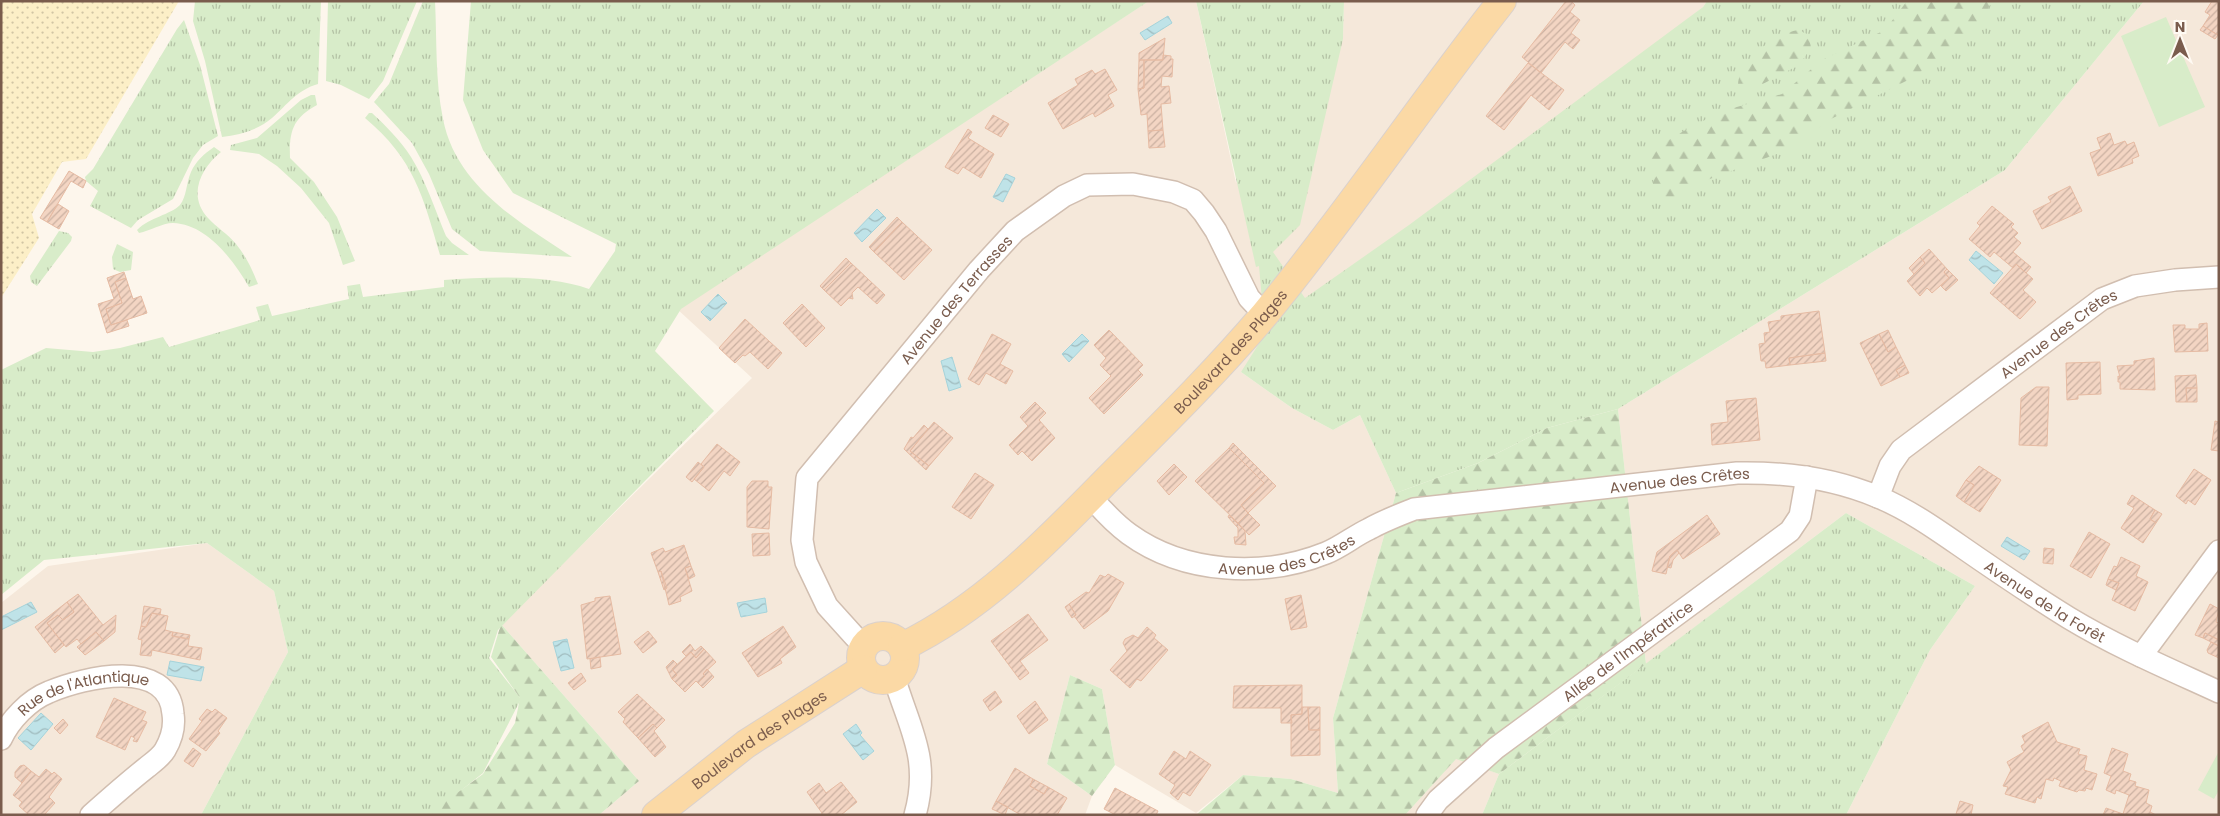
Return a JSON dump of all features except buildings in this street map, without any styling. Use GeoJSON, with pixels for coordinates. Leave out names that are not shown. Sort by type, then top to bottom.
{"type":"FeatureCollection","features":[{"type":"Feature","properties":{"kind":"main road","name":"Boulevard des Plages"},"geometry":{"type":"LineString","coordinates":[[902,647],[932,632],[1019,568],[1168,420],[1264,314],[1303,266],[1502,1]]}},
{"type":"Feature","properties":{"kind":"main road"},"geometry":{"type":"LineString","coordinates":[[880,636],[888,636],[902,647],[904,663],[894,677],[877,679],[864,656],[880,636]]}},
{"type":"Feature","properties":{"kind":"main road","name":"Boulevard des Plages"},"geometry":{"type":"LineString","coordinates":[[656,815],[746,744],[864,656]]}},
{"type":"Feature","properties":{"kind":"street","name":"Avenue des Terrasses"},"geometry":{"type":"LineString","coordinates":[[864,656],[855,637],[827,606],[806,562],[802,540],[807,478],[979,270],[1015,231],[1064,196],[1087,185],[1133,184],[1174,192],[1193,200],[1204,213],[1249,298],[1264,314]]}},
{"type":"Feature","properties":{"kind":"street","name":"Avenue des Crêtes"},"geometry":{"type":"LineString","coordinates":[[1091,497],[1112,521],[1146,545],[1181,560],[1220,567],[1260,569],[1292,564],[1327,553],[1371,527],[1414,509],[1763,472],[1808,476],[1843,484],[1878,497],[1890,466],[1901,450],[2102,299],[2135,286],[2175,280],[2219,277]]}},
{"type":"Feature","properties":{"kind":"street","name":"Allée de l'Impératrice"},"geometry":{"type":"LineString","coordinates":[[1427,815],[1438,800],[1496,748],[1790,531],[1800,516],[1808,476]]}},
{"type":"Feature","properties":{"kind":"street","name":"Avenue de la Forêt"},"geometry":{"type":"LineString","coordinates":[[1878,497],[1911,513],[2072,620],[2141,656],[2219,692]]}},
{"type":"Feature","properties":{"kind":"street"},"geometry":{"type":"LineString","coordinates":[[2141,656],[2219,551]]}},
{"type":"Feature","properties":{"kind":"street","name":"Rue de l'Atlantique"},"geometry":{"type":"LineString","coordinates":[[1,739],[5,730],[24,708],[48,692],[97,677],[141,676],[164,687],[173,704],[175,728],[165,752],[90,815]]}},
{"type":"Feature","properties":{"kind":"street"},"geometry":{"type":"LineString","coordinates":[[894,677],[917,741],[920,770],[919,799],[915,815]]}},
{"type":"Feature","properties":{"kind":"shaded area"},"geometry":{"type":"Polygon","coordinates":[[[1149,1],[1196,1],[1236,183],[1343,39],[1344,1],[1707,1],[1703,7],[1241,372],[1292,408],[1333,430],[1360,415],[1396,493],[1333,718],[1338,793],[1291,779],[1243,775],[1196,813],[1115,765],[1102,689],[1070,675],[1047,764],[1092,796],[1085,815],[599,815],[639,781],[501,624],[752,378],[676,308],[1149,1]]]}},
{"type":"Feature","properties":{"kind":"shaded area"},"geometry":{"type":"Polygon","coordinates":[[[2144,1],[2219,1],[2219,815],[1846,815],[1930,650],[1975,586],[1846,513],[1646,664],[1618,409],[2005,170],[2144,1]]]}},
{"type":"Feature","properties":{"kind":"shaded area"},"geometry":{"type":"Polygon","coordinates":[[[207,543],[274,591],[288,652],[201,815],[1,815],[1,603],[48,566],[207,543]]]}},
{"type":"Feature","properties":{"kind":"shaded area"},"geometry":{"type":"Polygon","coordinates":[[[1456,758],[1499,774],[1482,815],[1405,815],[1456,758]]]}},
{"type":"Feature","properties":{"kind":"green space"},"geometry":{"type":"Polygon","coordinates":[[[195,1],[321,1],[318,84],[298,94],[261,126],[242,133],[222,137],[205,61],[193,21],[195,1]]]}},
{"type":"Feature","properties":{"kind":"green space"},"geometry":{"type":"Polygon","coordinates":[[[328,1],[417,1],[383,81],[369,99],[341,85],[326,81],[328,1]]]}},
{"type":"Feature","properties":{"kind":"green space"},"geometry":{"type":"Polygon","coordinates":[[[423,1],[435,1],[437,75],[440,104],[450,143],[461,164],[492,200],[511,216],[572,257],[480,251],[452,229],[429,174],[412,143],[374,102],[389,84],[423,1]]]}},
{"type":"Feature","properties":{"kind":"green space"},"geometry":{"type":"Polygon","coordinates":[[[471,1],[1149,1],[681,309],[655,351],[714,411],[498,630],[489,658],[521,699],[483,773],[430,815],[201,815],[288,652],[274,591],[207,543],[44,560],[1,595],[1,370],[46,348],[93,352],[120,348],[163,337],[169,347],[260,320],[256,307],[268,304],[272,316],[349,299],[347,286],[360,284],[363,297],[444,287],[444,280],[479,278],[536,279],[573,284],[589,289],[615,251],[616,244],[513,193],[483,150],[463,100],[471,1]]]}},
{"type":"Feature","properties":{"kind":"green space"},"geometry":{"type":"Polygon","coordinates":[[[1196,1],[1344,1],[1343,39],[1300,225],[1273,252],[1305,298],[1409,225],[1703,7],[1707,1],[2144,1],[2005,170],[1618,409],[1547,428],[1478,463],[1396,493],[1360,415],[1333,430],[1292,408],[1241,372],[1265,334],[1259,266],[1256,267],[1196,1]]]}},
{"type":"Feature","properties":{"kind":"green space"},"geometry":{"type":"Polygon","coordinates":[[[1907,1],[1992,1],[1983,18],[1959,48],[1906,81],[1827,121],[1798,146],[1699,183],[1688,195],[1673,204],[1657,197],[1648,158],[1670,139],[1696,124],[1730,109],[1782,94],[1822,60],[1885,30],[1907,1]]]}},
{"type":"Feature","properties":{"kind":"green space"},"geometry":{"type":"Polygon","coordinates":[[[2166,17],[2205,107],[2159,127],[2121,36],[2166,17]]]}},
{"type":"Feature","properties":{"kind":"green space"},"geometry":{"type":"Polygon","coordinates":[[[184,20],[200,65],[218,136],[203,145],[193,158],[173,199],[138,220],[131,228],[90,206],[98,191],[86,181],[85,177],[93,169],[184,20]]]}},
{"type":"Feature","properties":{"kind":"green space"},"geometry":{"type":"Polygon","coordinates":[[[1798,30],[1809,35],[1811,48],[1799,65],[1755,88],[1744,89],[1738,85],[1740,76],[1751,58],[1779,37],[1798,30]]]}},
{"type":"Feature","properties":{"kind":"green space"},"geometry":{"type":"Polygon","coordinates":[[[315,95],[317,105],[303,115],[294,126],[290,140],[290,158],[314,182],[337,217],[355,261],[343,265],[329,223],[301,188],[277,166],[259,154],[230,150],[231,145],[257,138],[301,100],[315,95]]]}},
{"type":"Feature","properties":{"kind":"green space"},"geometry":{"type":"Polygon","coordinates":[[[369,113],[372,113],[383,123],[407,151],[421,176],[446,236],[452,243],[469,255],[440,255],[422,197],[406,164],[382,133],[365,118],[369,113]]]}},
{"type":"Feature","properties":{"kind":"green space"},"geometry":{"type":"Polygon","coordinates":[[[214,147],[221,152],[208,166],[199,182],[198,200],[208,218],[233,240],[246,258],[258,284],[249,287],[236,266],[218,246],[197,230],[173,223],[139,233],[137,230],[180,205],[193,168],[214,147]]]}},
{"type":"Feature","properties":{"kind":"green space"},"geometry":{"type":"Polygon","coordinates":[[[59,231],[68,233],[72,237],[71,241],[37,286],[31,282],[30,276],[59,231]]]}},
{"type":"Feature","properties":{"kind":"green space"},"geometry":{"type":"Polygon","coordinates":[[[117,244],[133,252],[131,270],[120,272],[113,269],[112,257],[117,244]]]}},
{"type":"Feature","properties":{"kind":"green space"},"geometry":{"type":"Polygon","coordinates":[[[1618,409],[1646,664],[1499,774],[1456,759],[1405,815],[1196,815],[1243,775],[1291,779],[1338,793],[1333,718],[1396,493],[1478,463],[1547,428],[1618,409]]]}},
{"type":"Feature","properties":{"kind":"green space"},"geometry":{"type":"Polygon","coordinates":[[[1846,513],[1975,586],[1930,650],[1846,815],[1482,815],[1499,774],[1846,513]]]}},
{"type":"Feature","properties":{"kind":"green space"},"geometry":{"type":"Polygon","coordinates":[[[501,624],[639,781],[599,815],[427,815],[483,774],[515,723],[520,698],[491,657],[501,624]]]}},
{"type":"Feature","properties":{"kind":"green space"},"geometry":{"type":"Polygon","coordinates":[[[1070,675],[1102,689],[1115,765],[1092,796],[1047,764],[1070,675]]]}},
{"type":"Feature","properties":{"kind":"green space"},"geometry":{"type":"Polygon","coordinates":[[[2218,753],[2219,790],[2214,799],[2198,790],[2218,753]]]}},
{"type":"Feature","properties":{"kind":"sand"},"geometry":{"type":"Polygon","coordinates":[[[1,1],[179,1],[86,159],[62,162],[32,214],[39,238],[1,298],[1,1]]]}},
{"type":"Feature","properties":{"kind":"water"},"geometry":{"type":"Polygon","coordinates":[[[1168,16],[1172,23],[1145,40],[1140,33],[1168,16]]]}},
{"type":"Feature","properties":{"kind":"water"},"geometry":{"type":"Polygon","coordinates":[[[1006,174],[1015,178],[1003,202],[993,197],[1006,174]]]}},
{"type":"Feature","properties":{"kind":"water"},"geometry":{"type":"Polygon","coordinates":[[[877,209],[886,218],[862,242],[854,233],[877,209]]]}},
{"type":"Feature","properties":{"kind":"water"},"geometry":{"type":"Polygon","coordinates":[[[1976,251],[2003,273],[1994,284],[1969,260],[1976,251]]]}},
{"type":"Feature","properties":{"kind":"water"},"geometry":{"type":"Polygon","coordinates":[[[718,294],[727,303],[710,321],[701,312],[718,294]]]}},
{"type":"Feature","properties":{"kind":"water"},"geometry":{"type":"Polygon","coordinates":[[[1082,334],[1089,341],[1069,362],[1062,354],[1082,334]]]}},
{"type":"Feature","properties":{"kind":"water"},"geometry":{"type":"Polygon","coordinates":[[[952,357],[961,387],[949,391],[941,361],[952,357]]]}},
{"type":"Feature","properties":{"kind":"water"},"geometry":{"type":"Polygon","coordinates":[[[2007,537],[2030,551],[2024,560],[2001,546],[2007,537]]]}},
{"type":"Feature","properties":{"kind":"water"},"geometry":{"type":"Polygon","coordinates":[[[765,598],[767,612],[741,617],[737,603],[765,598]]]}},
{"type":"Feature","properties":{"kind":"water"},"geometry":{"type":"Polygon","coordinates":[[[31,602],[37,612],[1,630],[1,617],[31,602]]]}},
{"type":"Feature","properties":{"kind":"water"},"geometry":{"type":"Polygon","coordinates":[[[567,639],[574,668],[561,671],[553,642],[567,639]]]}},
{"type":"Feature","properties":{"kind":"water"},"geometry":{"type":"Polygon","coordinates":[[[170,661],[204,667],[201,681],[167,675],[170,661]]]}},
{"type":"Feature","properties":{"kind":"water"},"geometry":{"type":"Polygon","coordinates":[[[41,713],[53,724],[31,750],[18,738],[41,713]]]}},
{"type":"Feature","properties":{"kind":"water"},"geometry":{"type":"Polygon","coordinates":[[[856,724],[862,733],[860,735],[874,751],[863,760],[843,734],[856,724]]]}}]}
